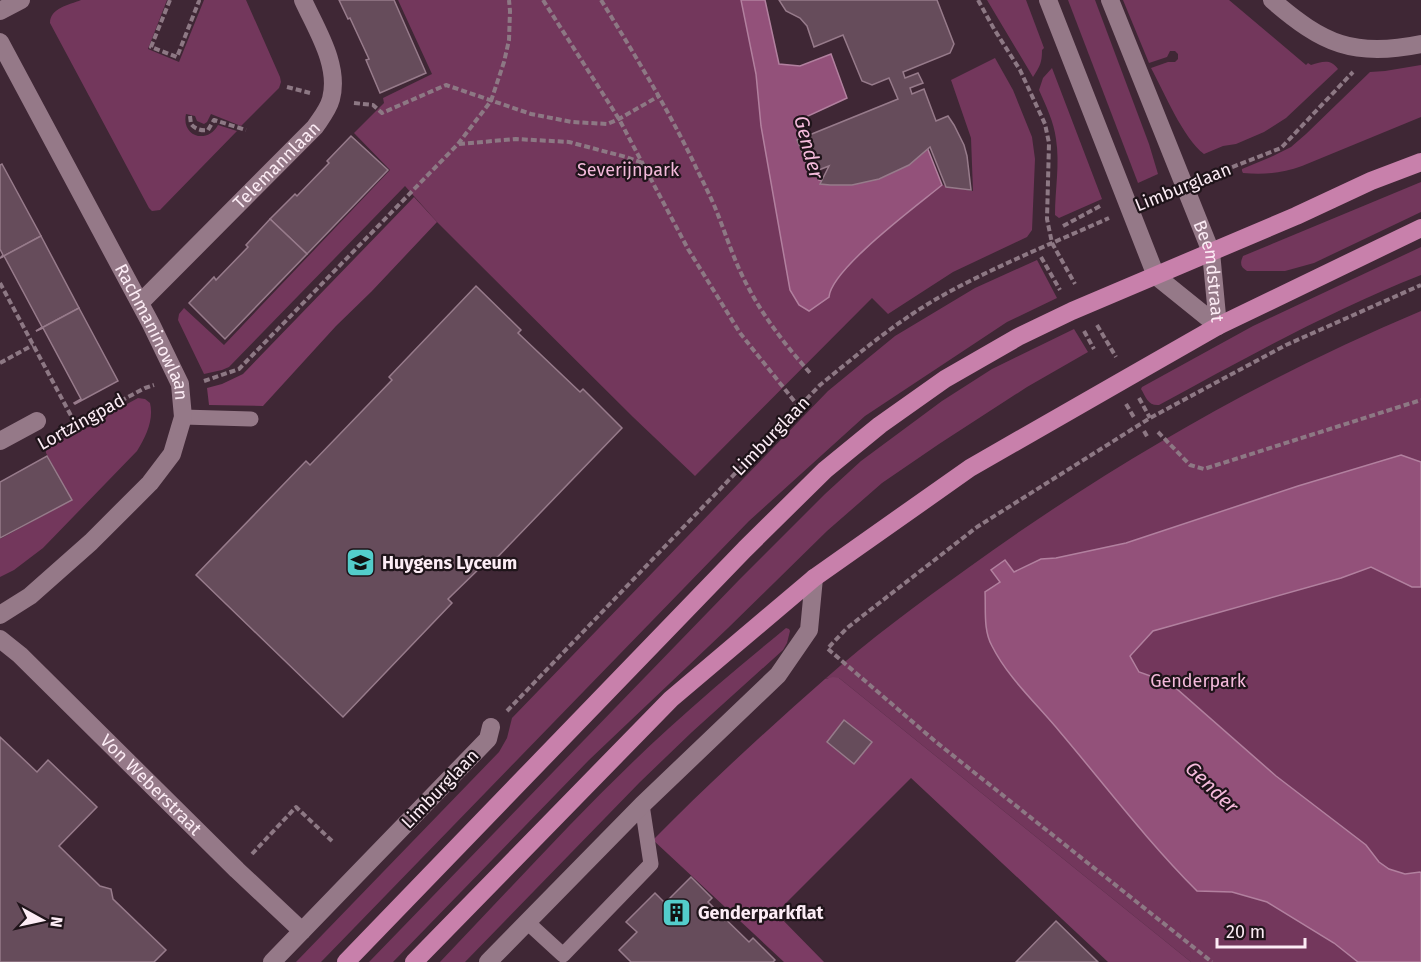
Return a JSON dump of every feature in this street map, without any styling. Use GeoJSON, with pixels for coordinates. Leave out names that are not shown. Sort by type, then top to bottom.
{"type":"FeatureCollection","features":[{"type":"Feature","properties":{"kind":"main road"},"geometry":{"type":"LineString","coordinates":[[346,962],[745,549],[825,470],[880,425],[945,380],[1018,337],[1371,181],[1421,162]]}},
{"type":"Feature","properties":{"kind":"main road"},"geometry":{"type":"LineString","coordinates":[[414,962],[671,699],[814,578],[970,468],[1218,326],[1421,228]]}},
{"type":"Feature","properties":{"kind":"street"},"geometry":{"type":"LineString","coordinates":[[0,11],[21,0]]}},
{"type":"Feature","properties":{"kind":"street","name":"Telemannlaan"},"geometry":{"type":"LineString","coordinates":[[140,303],[315,127],[326,111],[333,88],[331,63],[303,0]]}},
{"type":"Feature","properties":{"kind":"street","name":"Beemdstraat"},"geometry":{"type":"LineString","coordinates":[[1048,0],[1156,276],[1218,326]]}},
{"type":"Feature","properties":{"kind":"street","name":"Beemdstraat"},"geometry":{"type":"LineString","coordinates":[[1110,0],[1211,252],[1218,326]]}},
{"type":"Feature","properties":{"kind":"street"},"geometry":{"type":"LineString","coordinates":[[1272,0],[1308,28],[1328,40],[1351,48],[1394,49],[1421,44]]}},
{"type":"Feature","properties":{"kind":"street","name":"Rachmaninowlaan"},"geometry":{"type":"LineString","coordinates":[[0,42],[140,303],[180,384],[183,417],[172,454],[150,483],[91,542],[30,596],[0,615]]}},
{"type":"Feature","properties":{"kind":"street","name":"Lortzingpad"},"geometry":{"type":"LineString","coordinates":[[0,441],[37,421]]}},
{"type":"Feature","properties":{"kind":"street"},"geometry":{"type":"LineString","coordinates":[[488,962],[642,805],[778,675],[809,630],[814,578]]}},
{"type":"Feature","properties":{"kind":"street","name":"Von Weberstraat"},"geometry":{"type":"LineString","coordinates":[[0,639],[20,655],[237,870],[302,931]]}},
{"type":"Feature","properties":{"kind":"street","name":"Limburglaan"},"geometry":{"type":"LineString","coordinates":[[272,962],[488,739],[491,727]]}},
{"type":"Feature","properties":{"kind":"lane"},"geometry":{"type":"LineString","coordinates":[[183,417],[251,419]]}},
{"type":"Feature","properties":{"kind":"lane"},"geometry":{"type":"LineString","coordinates":[[527,922],[567,958],[651,864],[642,805]]}},
{"type":"Feature","properties":{"kind":"path"},"geometry":{"type":"LineString","coordinates":[[170,0],[152,47],[177,57],[198,0]]}},
{"type":"Feature","properties":{"kind":"path"},"geometry":{"type":"LineString","coordinates":[[180,384],[197,384],[239,369],[458,144],[491,100],[504,62],[508,40],[509,0]]}},
{"type":"Feature","properties":{"kind":"path"},"geometry":{"type":"LineString","coordinates":[[543,0],[619,119],[688,249],[740,333],[799,407]]}},
{"type":"Feature","properties":{"kind":"path"},"geometry":{"type":"LineString","coordinates":[[602,0],[659,96],[713,203],[747,285],[768,321],[811,374]]}},
{"type":"Feature","properties":{"kind":"path"},"geometry":{"type":"LineString","coordinates":[[978,0],[1020,70],[1045,124],[1049,143],[1047,219],[1052,243],[1150,418]]}},
{"type":"Feature","properties":{"kind":"path","name":"Limburglaan"},"geometry":{"type":"LineString","coordinates":[[1185,186],[1281,148],[1376,50]]}},
{"type":"Feature","properties":{"kind":"path"},"geometry":{"type":"LineString","coordinates":[[352,103],[373,105],[382,113],[446,85],[531,114],[572,122],[607,124],[659,96]]}},
{"type":"Feature","properties":{"kind":"path"},"geometry":{"type":"LineString","coordinates":[[287,87],[317,94]]}},
{"type":"Feature","properties":{"kind":"path"},"geometry":{"type":"LineString","coordinates":[[190,116],[191,124],[201,130],[208,130],[214,120],[246,130]]}},
{"type":"Feature","properties":{"kind":"path"},"geometry":{"type":"LineString","coordinates":[[458,144],[516,139],[569,142],[644,164]]}},
{"type":"Feature","properties":{"kind":"path"},"geometry":{"type":"LineString","coordinates":[[1063,226],[1103,205]]}},
{"type":"Feature","properties":{"kind":"path","name":"Limburglaan"},"geometry":{"type":"LineString","coordinates":[[491,727],[820,385],[874,341],[936,299],[992,269],[1130,209]]}},
{"type":"Feature","properties":{"kind":"path"},"geometry":{"type":"LineString","coordinates":[[1041,257],[1062,294]]}},
{"type":"Feature","properties":{"kind":"path"},"geometry":{"type":"LineString","coordinates":[[0,283],[76,425]]}},
{"type":"Feature","properties":{"kind":"path"},"geometry":{"type":"LineString","coordinates":[[1212,962],[936,742],[828,649],[847,628],[977,527],[1150,418],[1286,345],[1421,285]]}},
{"type":"Feature","properties":{"kind":"path"},"geometry":{"type":"LineString","coordinates":[[1081,326],[1094,349]]}},
{"type":"Feature","properties":{"kind":"path"},"geometry":{"type":"LineString","coordinates":[[0,363],[33,345]]}},
{"type":"Feature","properties":{"kind":"path","name":"Lortzingpad"},"geometry":{"type":"LineString","coordinates":[[48,440],[145,387],[158,384]]}},
{"type":"Feature","properties":{"kind":"path"},"geometry":{"type":"LineString","coordinates":[[1124,400],[1135,419]]}},
{"type":"Feature","properties":{"kind":"path"},"geometry":{"type":"LineString","coordinates":[[1158,432],[1190,465],[1204,469],[1421,400]]}},
{"type":"Feature","properties":{"kind":"path"},"geometry":{"type":"LineString","coordinates":[[1144,431],[1148,438]]}},
{"type":"Feature","properties":{"kind":"path"},"geometry":{"type":"LineString","coordinates":[[248,858],[296,807],[332,841]]}},
{"type":"Feature","properties":{"kind":"green space"},"geometry":{"type":"Polygon","coordinates":[[[81,0],[167,0],[148,49],[179,62],[204,0],[246,0],[280,77],[279,88],[241,126],[211,114],[204,124],[197,121],[195,116],[186,114],[187,128],[196,135],[208,135],[218,125],[237,131],[160,210],[152,211],[149,208],[50,23],[57,10],[81,0]]]}},
{"type":"Feature","properties":{"kind":"green space","name":"Severijnpark"},"geometry":{"type":"Polygon","coordinates":[[[398,0],[760,0],[797,140],[853,260],[942,185],[973,191],[971,138],[951,80],[995,58],[1013,90],[1032,137],[1035,159],[1032,230],[1027,237],[953,272],[888,314],[872,298],[695,476],[437,222],[405,186],[229,367],[204,374],[178,320],[184,308],[224,345],[390,170],[354,133],[384,103],[383,98],[432,74],[398,0]]]}},
{"type":"Feature","properties":{"kind":"green space"},"geometry":{"type":"Polygon","coordinates":[[[987,0],[1026,0],[1044,48],[1040,64],[1033,77],[987,0]]]}},
{"type":"Feature","properties":{"kind":"green space"},"geometry":{"type":"Polygon","coordinates":[[[1068,0],[1095,0],[1158,174],[1138,183],[1068,0]]]}},
{"type":"Feature","properties":{"kind":"green space"},"geometry":{"type":"Polygon","coordinates":[[[1123,0],[1229,0],[1306,65],[1329,62],[1338,69],[1286,118],[1264,132],[1204,154],[1181,126],[1151,68],[1175,62],[1178,54],[1170,51],[1167,57],[1149,63],[1123,0]]]}},
{"type":"Feature","properties":{"kind":"green space"},"geometry":{"type":"Polygon","coordinates":[[[1421,65],[1421,117],[1302,166],[1273,173],[1243,173],[1242,169],[1291,147],[1370,72],[1421,65]]]}},
{"type":"Feature","properties":{"kind":"green space"},"geometry":{"type":"Polygon","coordinates":[[[1052,68],[1102,199],[1059,218],[1055,215],[1056,139],[1052,120],[1039,90],[1043,78],[1052,68]]]}},
{"type":"Feature","properties":{"kind":"green space"},"geometry":{"type":"Polygon","coordinates":[[[1421,182],[1421,212],[1314,263],[1285,271],[1247,271],[1242,266],[1243,256],[1421,182]]]}},
{"type":"Feature","properties":{"kind":"green space"},"geometry":{"type":"Polygon","coordinates":[[[1421,247],[1421,275],[1321,320],[1159,405],[1150,402],[1141,389],[1253,326],[1421,247]]]}},
{"type":"Feature","properties":{"kind":"green space"},"geometry":{"type":"Polygon","coordinates":[[[1037,260],[1057,298],[1007,322],[865,416],[749,521],[321,962],[296,962],[499,752],[507,738],[512,718],[828,391],[895,336],[975,288],[1037,260]]]}},
{"type":"Feature","properties":{"kind":"green space","name":"Genderpark"},"geometry":{"type":"Polygon","coordinates":[[[1421,311],[1421,962],[1191,962],[839,678],[825,679],[895,622],[1021,530],[1131,460],[1187,426],[1303,365],[1421,311]]]}},
{"type":"Feature","properties":{"kind":"green space"},"geometry":{"type":"Polygon","coordinates":[[[1074,329],[1088,352],[1027,387],[882,483],[827,531],[589,760],[393,962],[369,962],[740,579],[861,461],[942,401],[992,369],[1074,329]]]}},
{"type":"Feature","properties":{"kind":"green space"},"geometry":{"type":"Polygon","coordinates":[[[138,398],[150,403],[151,416],[146,434],[137,451],[43,548],[14,570],[0,577],[0,539],[72,500],[46,453],[48,447],[138,398]]]}},
{"type":"Feature","properties":{"kind":"green space"},"geometry":{"type":"Polygon","coordinates":[[[786,628],[790,631],[783,650],[640,782],[465,962],[440,962],[580,814],[638,757],[697,703],[786,628]]]}},
{"type":"Feature","properties":{"kind":"shaded area"},"geometry":{"type":"Polygon","coordinates":[[[414,197],[437,222],[336,326],[263,406],[209,405],[207,388],[243,374],[414,197]]]}},
{"type":"Feature","properties":{"kind":"shaded area"},"geometry":{"type":"Polygon","coordinates":[[[839,678],[1191,962],[1108,962],[911,778],[776,913],[824,962],[784,962],[653,840],[781,718],[825,679],[839,678]]]}},
{"type":"Feature","properties":{"kind":"water","name":"Gender"},"geometry":{"type":"Polygon","coordinates":[[[741,0],[765,0],[779,64],[800,66],[831,54],[847,98],[797,121],[808,146],[816,144],[819,180],[848,182],[927,147],[942,185],[859,255],[833,285],[829,297],[809,311],[799,305],[790,290],[761,126],[756,74],[741,0]]]}},
{"type":"Feature","properties":{"kind":"water","name":"Gender"},"geometry":{"type":"Polygon","coordinates":[[[1401,455],[1421,462],[1421,587],[1412,587],[1371,567],[1341,578],[1153,631],[1130,656],[1139,672],[1170,683],[1276,776],[1366,845],[1379,862],[1389,869],[1405,874],[1421,873],[1421,962],[1358,962],[1334,943],[1267,902],[1232,892],[1197,891],[1144,833],[1006,669],[987,633],[985,592],[1000,582],[991,570],[1005,560],[1014,572],[1041,559],[1126,543],[1298,486],[1401,455]]]}},
{"type":"Feature","properties":{"kind":"building"},"geometry":{"type":"Polygon","coordinates":[[[339,0],[394,0],[426,73],[380,93],[366,60],[369,59],[339,0]]]}},
{"type":"Feature","properties":{"kind":"building"},"geometry":{"type":"Polygon","coordinates":[[[779,0],[937,0],[954,44],[950,53],[903,72],[905,78],[918,73],[923,83],[910,88],[912,94],[924,89],[936,121],[948,116],[954,125],[967,156],[971,190],[946,187],[930,147],[909,165],[879,179],[852,185],[820,184],[829,166],[811,173],[797,140],[898,99],[889,78],[872,85],[862,81],[843,35],[814,47],[807,26],[800,18],[786,11],[779,0]]]}},
{"type":"Feature","properties":{"kind":"building"},"geometry":{"type":"Polygon","coordinates":[[[351,136],[388,170],[307,254],[270,219],[295,194],[297,196],[351,136]]]}},
{"type":"Feature","properties":{"kind":"building"},"geometry":{"type":"Polygon","coordinates":[[[2,164],[41,236],[0,258],[3,255],[0,249],[0,165],[2,164]]]}},
{"type":"Feature","properties":{"kind":"building"},"geometry":{"type":"Polygon","coordinates":[[[270,219],[307,254],[225,339],[189,303],[214,277],[216,280],[248,247],[246,245],[270,219]]]}},
{"type":"Feature","properties":{"kind":"building"},"geometry":{"type":"Polygon","coordinates":[[[41,236],[79,308],[36,331],[42,327],[4,256],[0,258],[41,236]]]}},
{"type":"Feature","properties":{"kind":"building"},"geometry":{"type":"Polygon","coordinates":[[[476,286],[521,330],[518,333],[580,392],[583,389],[622,428],[488,567],[485,563],[448,599],[452,603],[343,717],[196,575],[306,461],[310,465],[392,380],[389,377],[476,286]]]}},
{"type":"Feature","properties":{"kind":"building"},"geometry":{"type":"Polygon","coordinates":[[[79,308],[118,381],[75,404],[81,399],[43,328],[36,331],[79,308]]]}},
{"type":"Feature","properties":{"kind":"building"},"geometry":{"type":"Polygon","coordinates":[[[47,456],[72,500],[0,538],[0,482],[47,456]]]}},
{"type":"Feature","properties":{"kind":"building"},"geometry":{"type":"Polygon","coordinates":[[[844,720],[872,742],[854,764],[827,742],[844,720]]]}},
{"type":"Feature","properties":{"kind":"building"},"geometry":{"type":"Polygon","coordinates":[[[0,737],[37,772],[48,760],[97,807],[59,846],[100,886],[111,889],[113,899],[166,950],[154,962],[0,962],[0,737]]]}},
{"type":"Feature","properties":{"kind":"building","name":"Genderparkflat"},"geometry":{"type":"Polygon","coordinates":[[[691,877],[712,898],[708,902],[749,942],[753,938],[775,960],[773,962],[631,962],[619,950],[637,932],[626,922],[655,893],[665,903],[691,877]]]}},
{"type":"Feature","properties":{"kind":"building"},"geometry":{"type":"Polygon","coordinates":[[[1056,921],[1098,962],[1016,962],[1056,921]]]}},
{"type":"Feature","properties":{"kind":"place","name":"Huygens Lyceum"},"geometry":{"type":"Point","coordinates":[361,563]}},
{"type":"Feature","properties":{"kind":"place","name":"Genderparkflat"},"geometry":{"type":"Point","coordinates":[677,913]}}]}
